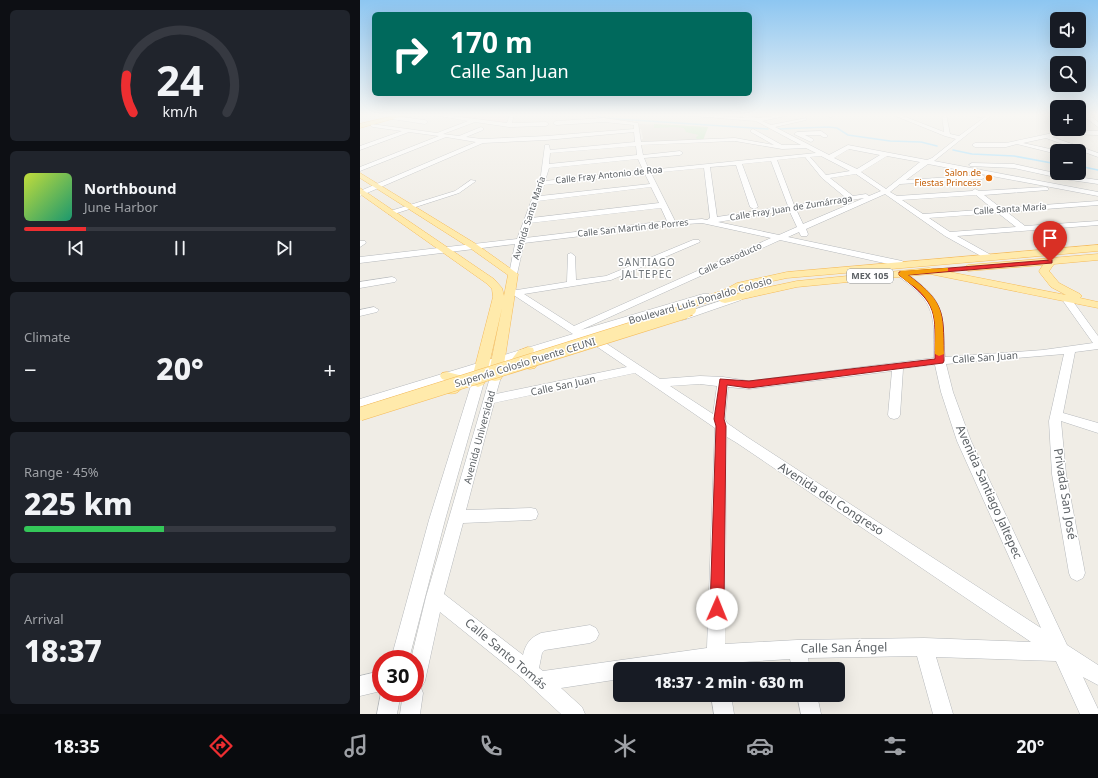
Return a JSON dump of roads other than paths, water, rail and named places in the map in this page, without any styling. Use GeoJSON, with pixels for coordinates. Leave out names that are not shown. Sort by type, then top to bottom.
{"type":"FeatureCollection","features":[{"type":"Feature","properties":{"kind":"main road"},"geometry":{"type":"LineString","coordinates":[[360,175],[408,207],[473,246],[513,274]]}},
{"type":"Feature","properties":{"kind":"main road","name":"Avenida Universidad"},"geometry":{"type":"LineString","coordinates":[[361,192],[490,281],[497,288],[499,297],[478,382]]}},
{"type":"Feature","properties":{"kind":"main road"},"geometry":{"type":"LineString","coordinates":[[380,205],[398,200]]}},
{"type":"Feature","properties":{"kind":"main road","name":"Boulevard Luis Donaldo Colosio"},"geometry":{"type":"LineString","coordinates":[[751,294],[797,284],[988,257],[1098,248]]}},
{"type":"Feature","properties":{"kind":"main road","name":"Boulevard Luis Donaldo Colosio"},"geometry":{"type":"LineString","coordinates":[[932,271],[1098,257]]}},
{"type":"Feature","properties":{"kind":"main road"},"geometry":{"type":"LineString","coordinates":[[1050,262],[1044,271],[1056,285],[1092,303]]}},
{"type":"Feature","properties":{"kind":"main road","name":"Boulevard Luis Donaldo Colosio"},"geometry":{"type":"LineString","coordinates":[[741,285],[807,272],[902,269],[932,271],[1092,303]]}},
{"type":"Feature","properties":{"kind":"main road","name":"Avenida Universidad"},"geometry":{"type":"LineString","coordinates":[[495,377],[514,292],[513,274]]}},
{"type":"Feature","properties":{"kind":"main road"},"geometry":{"type":"LineString","coordinates":[[688,308],[741,285]]}},
{"type":"Feature","properties":{"kind":"main road"},"geometry":{"type":"LineString","coordinates":[[688,308],[751,294]]}},
{"type":"Feature","properties":{"kind":"main road","name":"Supervía Colosio Puente CEUNI"},"geometry":{"type":"LineString","coordinates":[[360,408],[688,308]]}},
{"type":"Feature","properties":{"kind":"main road","name":"Supervía Colosio Puente CEUNI"},"geometry":{"type":"LineString","coordinates":[[360,414],[688,308]]}},
{"type":"Feature","properties":{"kind":"main road"},"geometry":{"type":"LineString","coordinates":[[528,351],[520,357],[520,362],[535,365]]}},
{"type":"Feature","properties":{"kind":"main road"},"geometry":{"type":"LineString","coordinates":[[447,376],[455,377],[459,382],[457,386],[449,392]]}},
{"type":"Feature","properties":{"kind":"street"},"geometry":{"type":"LineString","coordinates":[[360,169],[414,147]]}},
{"type":"Feature","properties":{"kind":"street"},"geometry":{"type":"LineString","coordinates":[[361,192],[378,187],[468,147]]}},
{"type":"Feature","properties":{"kind":"street","name":"Avenida Santa María"},"geometry":{"type":"LineString","coordinates":[[513,274],[520,241],[536,199],[546,166],[548,147]]}},
{"type":"Feature","properties":{"kind":"street"},"geometry":{"type":"LineString","coordinates":[[547,152],[595,147]]}},
{"type":"Feature","properties":{"kind":"street"},"geometry":{"type":"LineString","coordinates":[[639,147],[640,156],[672,223]]}},
{"type":"Feature","properties":{"kind":"street"},"geometry":{"type":"LineString","coordinates":[[782,147],[783,158]]}},
{"type":"Feature","properties":{"kind":"street"},"geometry":{"type":"LineString","coordinates":[[808,147],[857,172],[875,183],[883,192],[897,198],[948,234],[988,257]]}},
{"type":"Feature","properties":{"kind":"street"},"geometry":{"type":"LineString","coordinates":[[829,158],[847,147]]}},
{"type":"Feature","properties":{"kind":"street"},"geometry":{"type":"LineString","coordinates":[[849,147],[925,163],[1098,194]]}},
{"type":"Feature","properties":{"kind":"street"},"geometry":{"type":"LineString","coordinates":[[862,150],[865,147]]}},
{"type":"Feature","properties":{"kind":"street"},"geometry":{"type":"LineString","coordinates":[[883,192],[925,163],[934,159],[946,147]]}},
{"type":"Feature","properties":{"kind":"street"},"geometry":{"type":"LineString","coordinates":[[1037,147],[1050,150]]}},
{"type":"Feature","properties":{"kind":"street"},"geometry":{"type":"LineString","coordinates":[[824,177],[857,172],[896,151]]}},
{"type":"Feature","properties":{"kind":"street"},"geometry":{"type":"LineString","coordinates":[[1086,151],[1098,155]]}},
{"type":"Feature","properties":{"kind":"street"},"geometry":{"type":"LineString","coordinates":[[546,166],[680,153]]}},
{"type":"Feature","properties":{"kind":"street","name":"Calle Fray Antonio de Roa"},"geometry":{"type":"LineString","coordinates":[[541,182],[821,154]]}},
{"type":"Feature","properties":{"kind":"street"},"geometry":{"type":"LineString","coordinates":[[1086,154],[1098,155]]}},
{"type":"Feature","properties":{"kind":"street"},"geometry":{"type":"LineString","coordinates":[[806,156],[824,177],[850,198]]}},
{"type":"Feature","properties":{"kind":"street"},"geometry":{"type":"LineString","coordinates":[[773,159],[808,244]]}},
{"type":"Feature","properties":{"kind":"street"},"geometry":{"type":"LineString","coordinates":[[738,162],[754,207]]}},
{"type":"Feature","properties":{"kind":"street"},"geometry":{"type":"LineString","coordinates":[[707,165],[714,222]]}},
{"type":"Feature","properties":{"kind":"street"},"geometry":{"type":"LineString","coordinates":[[965,169],[969,165],[1014,166],[1064,177],[1098,182]]}},
{"type":"Feature","properties":{"kind":"street"},"geometry":{"type":"LineString","coordinates":[[875,183],[999,176]]}},
{"type":"Feature","properties":{"kind":"street"},"geometry":{"type":"LineString","coordinates":[[958,178],[1024,228]]}},
{"type":"Feature","properties":{"kind":"street"},"geometry":{"type":"LineString","coordinates":[[391,212],[460,194],[473,182]]}},
{"type":"Feature","properties":{"kind":"street"},"geometry":{"type":"LineString","coordinates":[[536,199],[654,185]]}},
{"type":"Feature","properties":{"kind":"street"},"geometry":{"type":"LineString","coordinates":[[897,198],[977,192],[1064,188]]}},
{"type":"Feature","properties":{"kind":"street","name":"Calle Fray Juan de Zumárraga"},"geometry":{"type":"LineString","coordinates":[[714,222],[883,192]]}},
{"type":"Feature","properties":{"kind":"street","name":"Calle Gasoducto"},"geometry":{"type":"LineString","coordinates":[[578,332],[883,192]]}},
{"type":"Feature","properties":{"kind":"street"},"geometry":{"type":"LineString","coordinates":[[1087,203],[1098,210]]}},
{"type":"Feature","properties":{"kind":"street","name":"Calle Santa María"},"geometry":{"type":"LineString","coordinates":[[922,216],[1098,203]]}},
{"type":"Feature","properties":{"kind":"street"},"geometry":{"type":"LineString","coordinates":[[527,220],[664,205]]}},
{"type":"Feature","properties":{"kind":"street","name":"Calle San Martin de Porres"},"geometry":{"type":"LineString","coordinates":[[360,260],[672,223],[702,221],[714,222],[808,244],[902,269]]}},
{"type":"Feature","properties":{"kind":"street"},"geometry":{"type":"LineString","coordinates":[[948,234],[1098,223]]}},
{"type":"Feature","properties":{"kind":"street"},"geometry":{"type":"LineString","coordinates":[[514,292],[608,278],[696,242]]}},
{"type":"Feature","properties":{"kind":"street"},"geometry":{"type":"LineString","coordinates":[[571,256],[572,284]]}},
{"type":"Feature","properties":{"kind":"street","name":"Avenida Santiago Jaltepec"},"geometry":{"type":"LineString","coordinates":[[902,269],[933,301],[937,310],[939,321],[939,361],[964,440],[1063,652],[1090,714]]}},
{"type":"Feature","properties":{"kind":"street"},"geometry":{"type":"LineString","coordinates":[[360,285],[392,280]]}},
{"type":"Feature","properties":{"kind":"street","name":"Boulevard Luis Donaldo Colosio"},"geometry":{"type":"LineString","coordinates":[[360,403],[528,351],[578,332],[741,285]]}},
{"type":"Feature","properties":{"kind":"street"},"geometry":{"type":"LineString","coordinates":[[514,292],[578,332]]}},
{"type":"Feature","properties":{"kind":"street","name":"Boulevard Luis Donaldo Colosio"},"geometry":{"type":"LineString","coordinates":[[360,420],[535,365],[751,294]]}},
{"type":"Feature","properties":{"kind":"street"},"geometry":{"type":"LineString","coordinates":[[1066,298],[1090,330],[1098,345]]}},
{"type":"Feature","properties":{"kind":"street"},"geometry":{"type":"LineString","coordinates":[[360,313],[374,310]]}},
{"type":"Feature","properties":{"kind":"street","name":"Avenida del Congreso"},"geometry":{"type":"LineString","coordinates":[[600,344],[721,426],[1098,675]]}},
{"type":"Feature","properties":{"kind":"street","name":"Calle San Juan"},"geometry":{"type":"LineString","coordinates":[[658,383],[700,380],[749,385],[939,361],[1043,353],[1098,345]]}},
{"type":"Feature","properties":{"kind":"street","name":"Privada San José"},"geometry":{"type":"LineString","coordinates":[[1070,349],[1055,421],[1059,474],[1077,574]]}},
{"type":"Feature","properties":{"kind":"street"},"geometry":{"type":"LineString","coordinates":[[894,415],[898,366]]}},
{"type":"Feature","properties":{"kind":"street","name":"Calle San Juan"},"geometry":{"type":"LineString","coordinates":[[489,400],[637,369]]}},
{"type":"Feature","properties":{"kind":"street","name":"Avenida Universidad"},"geometry":{"type":"LineString","coordinates":[[422,650],[456,518],[495,377]]}},
{"type":"Feature","properties":{"kind":"street","name":"Avenida Universidad"},"geometry":{"type":"LineString","coordinates":[[403,650],[437,520],[478,382]]}},
{"type":"Feature","properties":{"kind":"street"},"geometry":{"type":"LineString","coordinates":[[717,662],[721,426],[719,419],[723,382]]}},
{"type":"Feature","properties":{"kind":"street"},"geometry":{"type":"LineString","coordinates":[[1056,415],[1098,428]]}},
{"type":"Feature","properties":{"kind":"street"},"geometry":{"type":"LineString","coordinates":[[456,518],[531,514]]}},
{"type":"Feature","properties":{"kind":"street","name":"Calle Santo Tomás"},"geometry":{"type":"LineString","coordinates":[[435,597],[534,676],[575,714]]}},
{"type":"Feature","properties":{"kind":"street"},"geometry":{"type":"LineString","coordinates":[[590,634],[542,642],[534,648],[534,676],[613,670]]}},
{"type":"Feature","properties":{"kind":"street"},"geometry":{"type":"LineString","coordinates":[[924,647],[942,714]]}},
{"type":"Feature","properties":{"kind":"street","name":"Calle San Ángel"},"geometry":{"type":"LineString","coordinates":[[675,662],[704,658],[717,662],[797,650],[924,647],[1063,652]]}},
{"type":"Feature","properties":{"kind":"street"},"geometry":{"type":"LineString","coordinates":[[797,650],[800,662]]}},
{"type":"Feature","properties":{"kind":"street"},"geometry":{"type":"LineString","coordinates":[[360,686],[372,683]]}},
{"type":"Feature","properties":{"kind":"street"},"geometry":{"type":"LineString","coordinates":[[387,714],[389,702]]}},
{"type":"Feature","properties":{"kind":"street","name":"Avenida Universidad"},"geometry":{"type":"LineString","coordinates":[[410,714],[412,702]]}},
{"type":"Feature","properties":{"kind":"street"},"geometry":{"type":"LineString","coordinates":[[722,702],[724,714]]}},
{"type":"Feature","properties":{"kind":"street"},"geometry":{"type":"LineString","coordinates":[[808,702],[811,714]]}},
{"type":"Feature","properties":{"kind":"waterway"},"geometry":{"type":"LineString","coordinates":[[953,150],[972,154],[1014,156],[1050,163]]}},
{"type":"Feature","properties":{"kind":"waterway"},"geometry":{"type":"LineString","coordinates":[[1086,167],[1098,170]]}},
{"type":"Feature","properties":{"kind":"place","name":"Salon de Fiestas Princess"},"geometry":{"type":"Point","coordinates":[989,178]}},
{"type":"Feature","properties":{"kind":"district","name":"SANTIAGO JALTEPEC"},"geometry":{"type":"Point","coordinates":[647,268]}}]}
